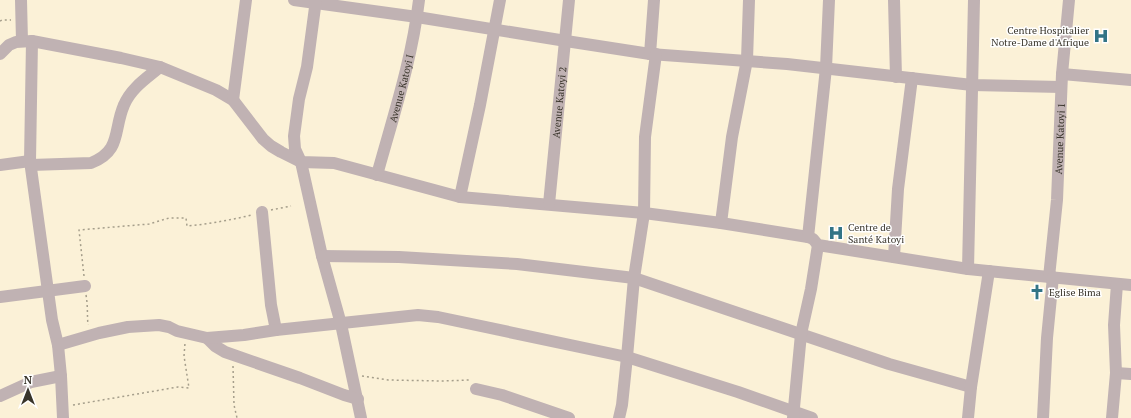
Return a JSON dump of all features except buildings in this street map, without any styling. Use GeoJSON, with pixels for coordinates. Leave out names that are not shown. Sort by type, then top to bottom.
{"type":"FeatureCollection","features":[{"type":"Feature","properties":{"kind":"street"},"geometry":{"type":"LineString","coordinates":[[20,0],[27,41],[30,163],[52,320],[58,345],[62,412]]}},
{"type":"Feature","properties":{"kind":"street"},"geometry":{"type":"LineString","coordinates":[[233,100],[246,0]]}},
{"type":"Feature","properties":{"kind":"street"},"geometry":{"type":"LineString","coordinates":[[294,0],[315,1],[653,54],[747,60],[972,85],[1062,87]]}},
{"type":"Feature","properties":{"kind":"street","name":"Avenue Katoyi I"},"geometry":{"type":"LineString","coordinates":[[377,175],[407,69],[419,0]]}},
{"type":"Feature","properties":{"kind":"street"},"geometry":{"type":"LineString","coordinates":[[460,197],[500,0]]}},
{"type":"Feature","properties":{"kind":"street","name":"Avenue Katoyi 2"},"geometry":{"type":"LineString","coordinates":[[549,204],[569,0]]}},
{"type":"Feature","properties":{"kind":"street"},"geometry":{"type":"LineString","coordinates":[[619,418],[622,405],[634,278],[644,213],[645,137],[653,54],[654,0]]}},
{"type":"Feature","properties":{"kind":"street"},"geometry":{"type":"LineString","coordinates":[[721,223],[732,137],[747,60],[749,0]]}},
{"type":"Feature","properties":{"kind":"street"},"geometry":{"type":"LineString","coordinates":[[808,237],[826,68],[829,0]]}},
{"type":"Feature","properties":{"kind":"street"},"geometry":{"type":"LineString","coordinates":[[894,0],[896,77]]}},
{"type":"Feature","properties":{"kind":"street"},"geometry":{"type":"LineString","coordinates":[[968,269],[974,0]]}},
{"type":"Feature","properties":{"kind":"street","name":"Avenue Katoyi 1"},"geometry":{"type":"LineString","coordinates":[[1043,418],[1057,200],[1062,74],[1069,0]]}},
{"type":"Feature","properties":{"kind":"street"},"geometry":{"type":"LineString","coordinates":[[315,1],[307,66],[299,99],[294,136],[295,149],[301,162],[322,256],[341,324],[358,399],[364,417]]}},
{"type":"Feature","properties":{"kind":"street"},"geometry":{"type":"LineString","coordinates":[[0,54],[9,45],[16,42],[27,41],[121,58],[160,67],[216,90],[233,100],[263,139],[271,146],[301,162],[334,164],[460,197],[644,213],[721,223],[808,237],[813,239],[818,245],[968,269],[1131,285]]}},
{"type":"Feature","properties":{"kind":"street"},"geometry":{"type":"LineString","coordinates":[[0,165],[30,163],[90,163],[98,160],[112,148],[124,105],[130,94],[139,84],[160,67]]}},
{"type":"Feature","properties":{"kind":"street"},"geometry":{"type":"LineString","coordinates":[[1062,74],[1131,80]]}},
{"type":"Feature","properties":{"kind":"street"},"geometry":{"type":"LineString","coordinates":[[894,257],[898,189],[912,78]]}},
{"type":"Feature","properties":{"kind":"street"},"geometry":{"type":"LineString","coordinates":[[262,212],[271,305],[276,330]]}},
{"type":"Feature","properties":{"kind":"street"},"geometry":{"type":"LineString","coordinates":[[793,415],[801,334],[818,245]]}},
{"type":"Feature","properties":{"kind":"street"},"geometry":{"type":"LineString","coordinates":[[322,256],[399,257],[517,264],[634,278],[889,364],[971,387]]}},
{"type":"Feature","properties":{"kind":"street"},"geometry":{"type":"LineString","coordinates":[[968,418],[971,387],[990,271]]}},
{"type":"Feature","properties":{"kind":"street"},"geometry":{"type":"LineString","coordinates":[[1112,418],[1116,373],[1114,325],[1117,284]]}},
{"type":"Feature","properties":{"kind":"street"},"geometry":{"type":"LineString","coordinates":[[0,297],[86,286]]}},
{"type":"Feature","properties":{"kind":"street"},"geometry":{"type":"LineString","coordinates":[[58,345],[99,333],[128,327],[159,325],[207,338],[418,315],[438,317],[627,357],[738,392],[793,415],[812,418]]}},
{"type":"Feature","properties":{"kind":"street"},"geometry":{"type":"LineString","coordinates":[[207,338],[219,349],[358,399]]}},
{"type":"Feature","properties":{"kind":"street"},"geometry":{"type":"LineString","coordinates":[[1116,373],[1131,374]]}},
{"type":"Feature","properties":{"kind":"street"},"geometry":{"type":"LineString","coordinates":[[0,396],[31,382],[61,376]]}},
{"type":"Feature","properties":{"kind":"street"},"geometry":{"type":"LineString","coordinates":[[476,389],[502,395],[569,418]]}},
{"type":"Feature","properties":{"kind":"path"},"geometry":{"type":"LineString","coordinates":[[79,230],[148,224],[169,218],[186,218],[187,226],[202,225],[227,221],[291,206]]}},
{"type":"Feature","properties":{"kind":"path"},"geometry":{"type":"LineString","coordinates":[[62,412],[178,387],[189,388],[184,356],[186,333]]}},
{"type":"Feature","properties":{"kind":"path"},"geometry":{"type":"LineString","coordinates":[[233,354],[234,405],[237,418]]}},
{"type":"Feature","properties":{"kind":"path"},"geometry":{"type":"LineString","coordinates":[[352,375],[388,380],[470,380],[476,389]]}},
{"type":"Feature","properties":{"kind":"place","name":"Centre Hospitalier Notre-Dame d'Afrique"},"geometry":{"type":"Point","coordinates":[1101,36]}},
{"type":"Feature","properties":{"kind":"place","name":"Centre de Santé Katoyi"},"geometry":{"type":"Point","coordinates":[836,233]}},
{"type":"Feature","properties":{"kind":"place","name":"Eglise Bima"},"geometry":{"type":"Point","coordinates":[1037,292]}}]}
